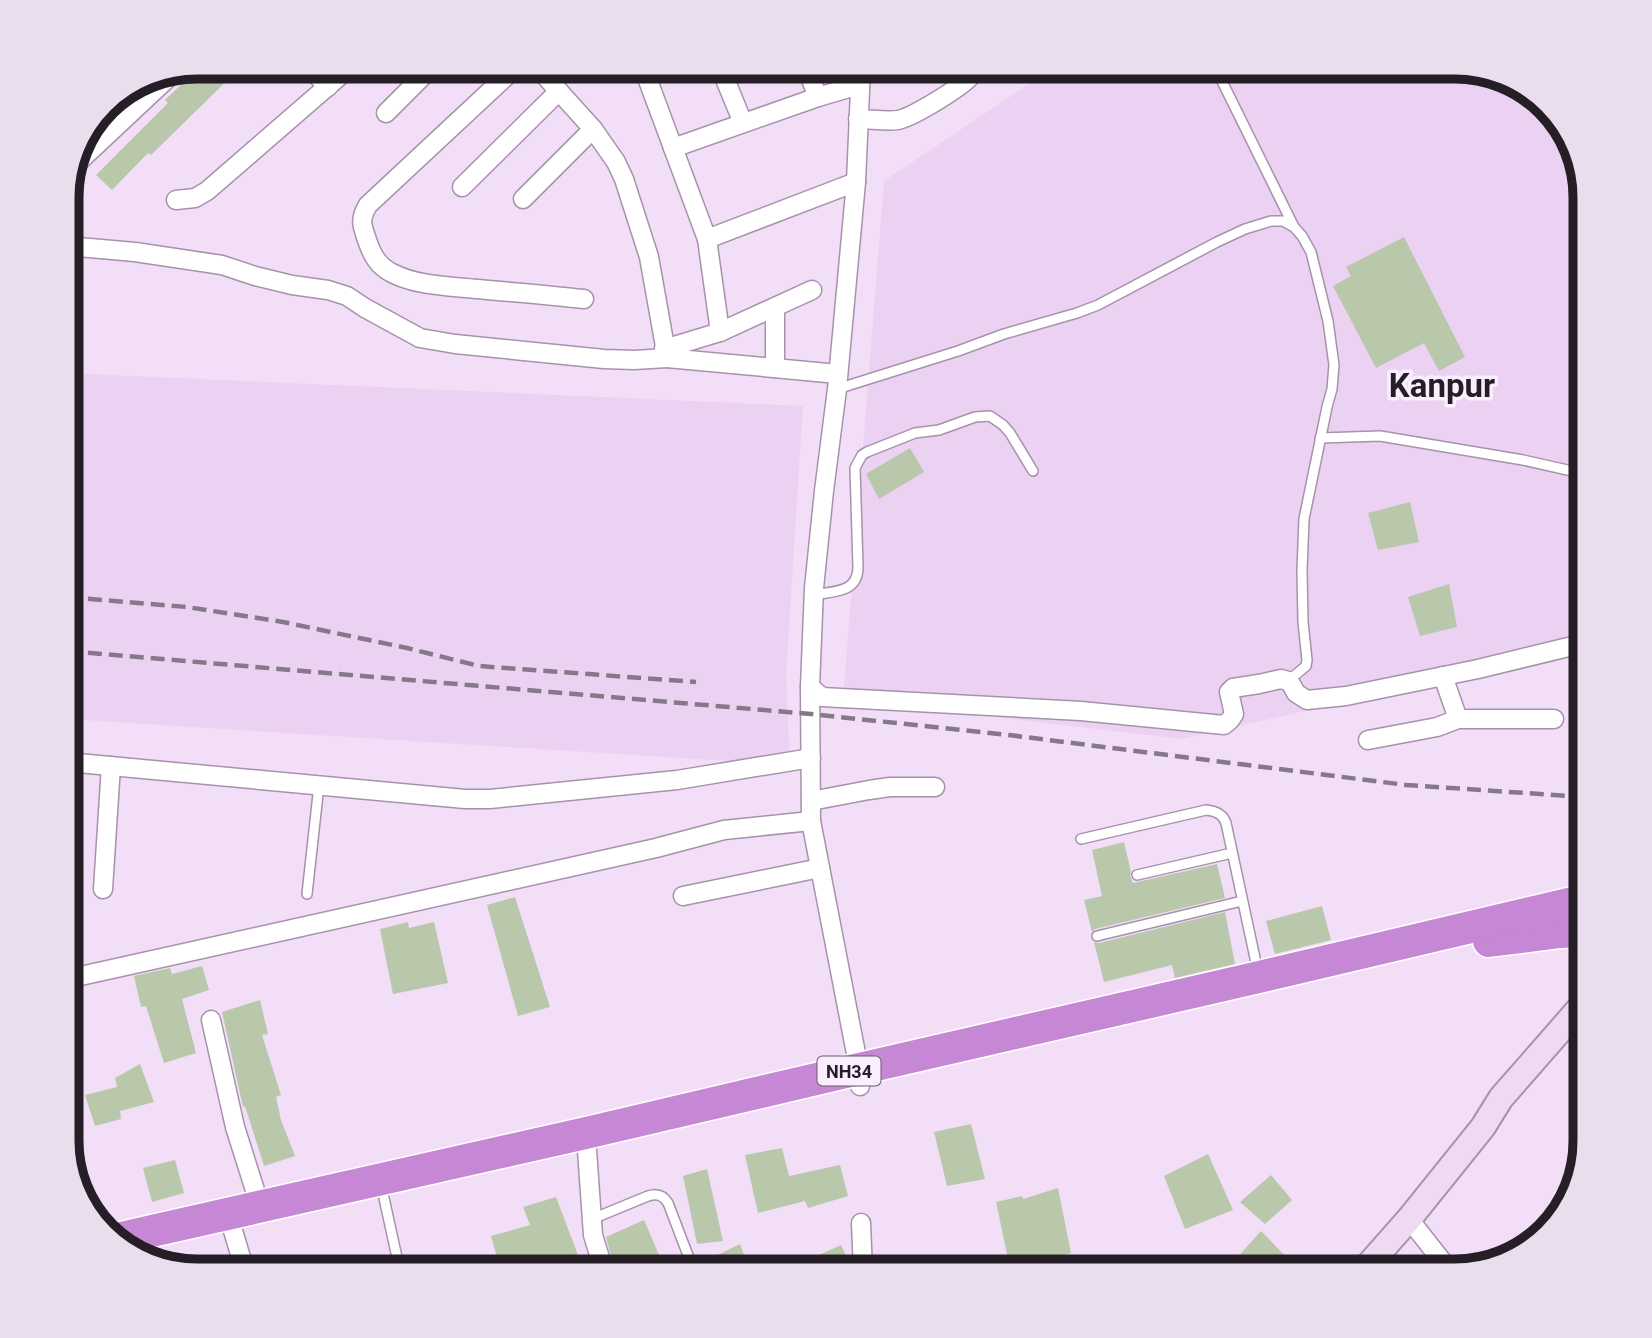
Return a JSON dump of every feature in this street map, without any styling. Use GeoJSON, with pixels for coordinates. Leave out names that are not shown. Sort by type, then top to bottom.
{"type":"FeatureCollection","features":[{"type":"Feature","properties":{"kind":"highway","name":"NH34"},"geometry":{"type":"LineString","coordinates":[[152,1250],[230,1223],[260,1206],[859,1078],[1259,977],[1573,903]]}},
{"type":"Feature","properties":{"kind":"highway","name":"NH34"},"geometry":{"type":"LineString","coordinates":[[130,1237],[384,1198],[736,1114],[859,1078],[962,1064],[1484,942],[1573,932]]}},
{"type":"Feature","properties":{"kind":"main road"},"geometry":{"type":"LineString","coordinates":[[1374,1259],[1483,1127],[1501,1098],[1573,1017]]}},
{"type":"Feature","properties":{"kind":"main road"},"geometry":{"type":"LineString","coordinates":[[1483,1127],[1513,1109],[1573,1042]]}},
{"type":"Feature","properties":{"kind":"street"},"geometry":{"type":"LineString","coordinates":[[321,79],[328,87]]}},
{"type":"Feature","properties":{"kind":"street"},"geometry":{"type":"LineString","coordinates":[[176,200],[195,198],[207,191],[336,79]]}},
{"type":"Feature","properties":{"kind":"street"},"geometry":{"type":"LineString","coordinates":[[386,113],[419,79]]}},
{"type":"Feature","properties":{"kind":"street"},"geometry":{"type":"LineString","coordinates":[[502,79],[368,205],[361,223],[372,255],[380,265],[407,279],[454,287],[584,299]]}},
{"type":"Feature","properties":{"kind":"street"},"geometry":{"type":"LineString","coordinates":[[548,79],[593,129],[624,179],[649,257],[665,354]]}},
{"type":"Feature","properties":{"kind":"street"},"geometry":{"type":"LineString","coordinates":[[648,79],[707,239],[720,332]]}},
{"type":"Feature","properties":{"kind":"street"},"geometry":{"type":"LineString","coordinates":[[725,79],[743,123]]}},
{"type":"Feature","properties":{"kind":"street"},"geometry":{"type":"LineString","coordinates":[[811,79],[818,97]]}},
{"type":"Feature","properties":{"kind":"street"},"geometry":{"type":"LineString","coordinates":[[859,1078],[811,821],[810,687],[814,595],[856,183],[860,79]]}},
{"type":"Feature","properties":{"kind":"street"},"geometry":{"type":"LineString","coordinates":[[858,119],[900,120],[959,88],[968,79]]}},
{"type":"Feature","properties":{"kind":"street"},"geometry":{"type":"LineString","coordinates":[[673,148],[859,85]]}},
{"type":"Feature","properties":{"kind":"street"},"geometry":{"type":"LineString","coordinates":[[88,152],[160,86]]}},
{"type":"Feature","properties":{"kind":"street"},"geometry":{"type":"LineString","coordinates":[[462,187],[559,91]]}},
{"type":"Feature","properties":{"kind":"street"},"geometry":{"type":"LineString","coordinates":[[523,199],[593,129]]}},
{"type":"Feature","properties":{"kind":"street"},"geometry":{"type":"LineString","coordinates":[[707,239],[856,183]]}},
{"type":"Feature","properties":{"kind":"street"},"geometry":{"type":"LineString","coordinates":[[79,247],[222,265],[292,285],[328,290],[347,296],[420,338],[604,359],[634,360],[665,354],[811,290]]}},
{"type":"Feature","properties":{"kind":"street"},"geometry":{"type":"LineString","coordinates":[[775,308],[775,368]]}},
{"type":"Feature","properties":{"kind":"street"},"geometry":{"type":"LineString","coordinates":[[665,354],[775,368],[837,381]]}},
{"type":"Feature","properties":{"kind":"street"},"geometry":{"type":"LineString","coordinates":[[810,687],[822,697],[1081,711],[1224,725],[1234,714],[1229,692],[1233,688],[1282,679],[1307,700],[1366,692],[1573,646]]}},
{"type":"Feature","properties":{"kind":"street"},"geometry":{"type":"LineString","coordinates":[[1443,676],[1458,719]]}},
{"type":"Feature","properties":{"kind":"street"},"geometry":{"type":"LineString","coordinates":[[1368,740],[1437,727],[1458,719],[1555,719]]}},
{"type":"Feature","properties":{"kind":"street"},"geometry":{"type":"LineString","coordinates":[[79,763],[453,798],[490,799],[677,780],[811,758]]}},
{"type":"Feature","properties":{"kind":"street"},"geometry":{"type":"LineString","coordinates":[[103,889],[111,765]]}},
{"type":"Feature","properties":{"kind":"street"},"geometry":{"type":"LineString","coordinates":[[811,801],[890,787],[935,788]]}},
{"type":"Feature","properties":{"kind":"street"},"geometry":{"type":"LineString","coordinates":[[79,975],[656,848],[724,830],[811,821]]}},
{"type":"Feature","properties":{"kind":"street"},"geometry":{"type":"LineString","coordinates":[[683,896],[820,868]]}},
{"type":"Feature","properties":{"kind":"street"},"geometry":{"type":"LineString","coordinates":[[211,1020],[235,1126],[260,1206]]}},
{"type":"Feature","properties":{"kind":"street"},"geometry":{"type":"LineString","coordinates":[[587,1150],[593,1235],[600,1259]]}},
{"type":"Feature","properties":{"kind":"street"},"geometry":{"type":"LineString","coordinates":[[1409,1220],[1440,1259]]}},
{"type":"Feature","properties":{"kind":"street"},"geometry":{"type":"LineString","coordinates":[[230,1223],[241,1259]]}},
{"type":"Feature","properties":{"kind":"street"},"geometry":{"type":"LineString","coordinates":[[861,1223],[862,1259]]}},
{"type":"Feature","properties":{"kind":"lane"},"geometry":{"type":"LineString","coordinates":[[1221,79],[1294,227],[1311,252],[1328,321],[1334,365],[1332,389],[1304,519],[1303,609],[1307,660],[1301,672],[1287,681]]}},
{"type":"Feature","properties":{"kind":"lane"},"geometry":{"type":"LineString","coordinates":[[837,381],[958,351],[1098,305],[1217,242],[1260,223],[1283,221],[1294,227]]}},
{"type":"Feature","properties":{"kind":"lane"},"geometry":{"type":"LineString","coordinates":[[814,595],[848,587],[856,579],[858,567],[854,475],[857,461],[867,452],[915,433],[939,429],[975,417],[990,416],[1010,433],[1033,471]]}},
{"type":"Feature","properties":{"kind":"lane"},"geometry":{"type":"LineString","coordinates":[[1321,438],[1380,436],[1573,471]]}},
{"type":"Feature","properties":{"kind":"lane"},"geometry":{"type":"LineString","coordinates":[[307,894],[319,785]]}},
{"type":"Feature","properties":{"kind":"lane"},"geometry":{"type":"LineString","coordinates":[[1081,838],[1206,810],[1220,814],[1224,818],[1259,977]]}},
{"type":"Feature","properties":{"kind":"lane"},"geometry":{"type":"LineString","coordinates":[[1137,875],[1232,853]]}},
{"type":"Feature","properties":{"kind":"lane"},"geometry":{"type":"LineString","coordinates":[[1097,936],[1242,901]]}},
{"type":"Feature","properties":{"kind":"lane"},"geometry":{"type":"LineString","coordinates":[[592,1219],[648,1196],[662,1196],[668,1203],[689,1259]]}},
{"type":"Feature","properties":{"kind":"lane"},"geometry":{"type":"LineString","coordinates":[[384,1198],[397,1259]]}},
{"type":"Feature","properties":{"kind":"shaded area"},"geometry":{"type":"Polygon","coordinates":[[[1036,79],[1455,79],[1478,81],[1521,99],[1549,125],[1561,145],[1571,174],[1573,651],[1181,739],[843,699],[884,181],[1036,79]]]}},
{"type":"Feature","properties":{"kind":"shaded area"},"geometry":{"type":"Polygon","coordinates":[[[79,374],[803,406],[786,675],[790,765],[79,720],[79,374]]]}},
{"type":"Feature","properties":{"kind":"building"},"geometry":{"type":"Polygon","coordinates":[[[229,79],[112,190],[96,175],[168,103],[165,100],[186,80],[229,79]]]}},
{"type":"Feature","properties":{"kind":"building"},"geometry":{"type":"Polygon","coordinates":[[[1404,237],[1465,357],[1439,371],[1424,343],[1376,368],[1333,286],[1351,276],[1346,267],[1404,237]]]}},
{"type":"Feature","properties":{"kind":"building"},"geometry":{"type":"Polygon","coordinates":[[[910,448],[924,472],[879,499],[866,474],[910,448]]]}},
{"type":"Feature","properties":{"kind":"building"},"geometry":{"type":"Polygon","coordinates":[[[1410,502],[1419,542],[1378,550],[1368,513],[1410,502]]]}},
{"type":"Feature","properties":{"kind":"building"},"geometry":{"type":"Polygon","coordinates":[[[1449,584],[1457,627],[1420,636],[1408,597],[1449,584]]]}},
{"type":"Feature","properties":{"kind":"building"},"geometry":{"type":"Polygon","coordinates":[[[1124,842],[1133,883],[1217,864],[1225,898],[1095,929],[1092,932],[1084,900],[1102,896],[1092,850],[1124,842]]]}},
{"type":"Feature","properties":{"kind":"building"},"geometry":{"type":"Polygon","coordinates":[[[515,897],[550,1007],[518,1016],[487,905],[515,897]]]}},
{"type":"Feature","properties":{"kind":"building"},"geometry":{"type":"Polygon","coordinates":[[[1322,906],[1331,940],[1275,954],[1266,921],[1322,906]]]}},
{"type":"Feature","properties":{"kind":"building"},"geometry":{"type":"Polygon","coordinates":[[[1225,912],[1235,964],[1175,978],[1172,965],[1104,982],[1094,942],[1225,912]]]}},
{"type":"Feature","properties":{"kind":"building"},"geometry":{"type":"Polygon","coordinates":[[[408,922],[409,928],[434,922],[448,983],[393,994],[380,929],[408,922]]]}},
{"type":"Feature","properties":{"kind":"building"},"geometry":{"type":"Polygon","coordinates":[[[202,966],[209,990],[182,999],[196,1053],[164,1063],[146,1006],[141,1007],[134,976],[170,968],[172,974],[202,966]]]}},
{"type":"Feature","properties":{"kind":"building"},"geometry":{"type":"Polygon","coordinates":[[[260,1000],[268,1034],[262,1035],[281,1095],[276,1097],[281,1120],[295,1156],[264,1166],[245,1106],[243,1107],[222,1012],[260,1000]]]}},
{"type":"Feature","properties":{"kind":"building"},"geometry":{"type":"Polygon","coordinates":[[[140,1064],[154,1102],[120,1111],[121,1119],[95,1126],[85,1095],[117,1087],[115,1078],[140,1064]]]}},
{"type":"Feature","properties":{"kind":"building"},"geometry":{"type":"Polygon","coordinates":[[[971,1124],[985,1179],[947,1186],[934,1132],[971,1124]]]}},
{"type":"Feature","properties":{"kind":"building"},"geometry":{"type":"Polygon","coordinates":[[[782,1148],[789,1176],[840,1165],[848,1196],[808,1208],[805,1201],[758,1213],[745,1155],[782,1148]]]}},
{"type":"Feature","properties":{"kind":"building"},"geometry":{"type":"Polygon","coordinates":[[[1208,1154],[1233,1210],[1185,1229],[1164,1176],[1208,1154]]]}},
{"type":"Feature","properties":{"kind":"building"},"geometry":{"type":"Polygon","coordinates":[[[175,1160],[184,1193],[152,1202],[143,1168],[175,1160]]]}},
{"type":"Feature","properties":{"kind":"building"},"geometry":{"type":"Polygon","coordinates":[[[707,1169],[723,1241],[697,1244],[683,1176],[707,1169]]]}},
{"type":"Feature","properties":{"kind":"building"},"geometry":{"type":"Polygon","coordinates":[[[1271,1175],[1292,1200],[1265,1224],[1240,1202],[1271,1175]]]}},
{"type":"Feature","properties":{"kind":"building"},"geometry":{"type":"Polygon","coordinates":[[[1058,1188],[1071,1253],[1049,1259],[1008,1259],[996,1202],[1022,1196],[1023,1199],[1058,1188]]]}},
{"type":"Feature","properties":{"kind":"building"},"geometry":{"type":"Polygon","coordinates":[[[556,1197],[579,1259],[498,1259],[491,1236],[530,1225],[523,1207],[556,1197]]]}},
{"type":"Feature","properties":{"kind":"building"},"geometry":{"type":"Polygon","coordinates":[[[644,1220],[661,1259],[612,1259],[606,1237],[644,1220]]]}},
{"type":"Feature","properties":{"kind":"building"},"geometry":{"type":"Polygon","coordinates":[[[1261,1231],[1288,1259],[1236,1259],[1261,1231]]]}},
{"type":"Feature","properties":{"kind":"building"},"geometry":{"type":"Polygon","coordinates":[[[740,1244],[746,1259],[709,1259],[740,1244]]]}},
{"type":"Feature","properties":{"kind":"building"},"geometry":{"type":"Polygon","coordinates":[[[841,1245],[848,1259],[810,1259],[841,1245]]]}},
{"type":"Feature","properties":{"kind":"railway"},"geometry":{"type":"LineString","coordinates":[[79,598],[187,607],[283,622],[479,666],[696,682]]}},
{"type":"Feature","properties":{"kind":"railway"},"geometry":{"type":"LineString","coordinates":[[79,652],[811,714],[1009,735],[1406,785],[1573,796]]}},
{"type":"Feature","properties":{"kind":"district","name":"Kanpur"},"geometry":{"type":"Point","coordinates":[1442,385]}}]}
